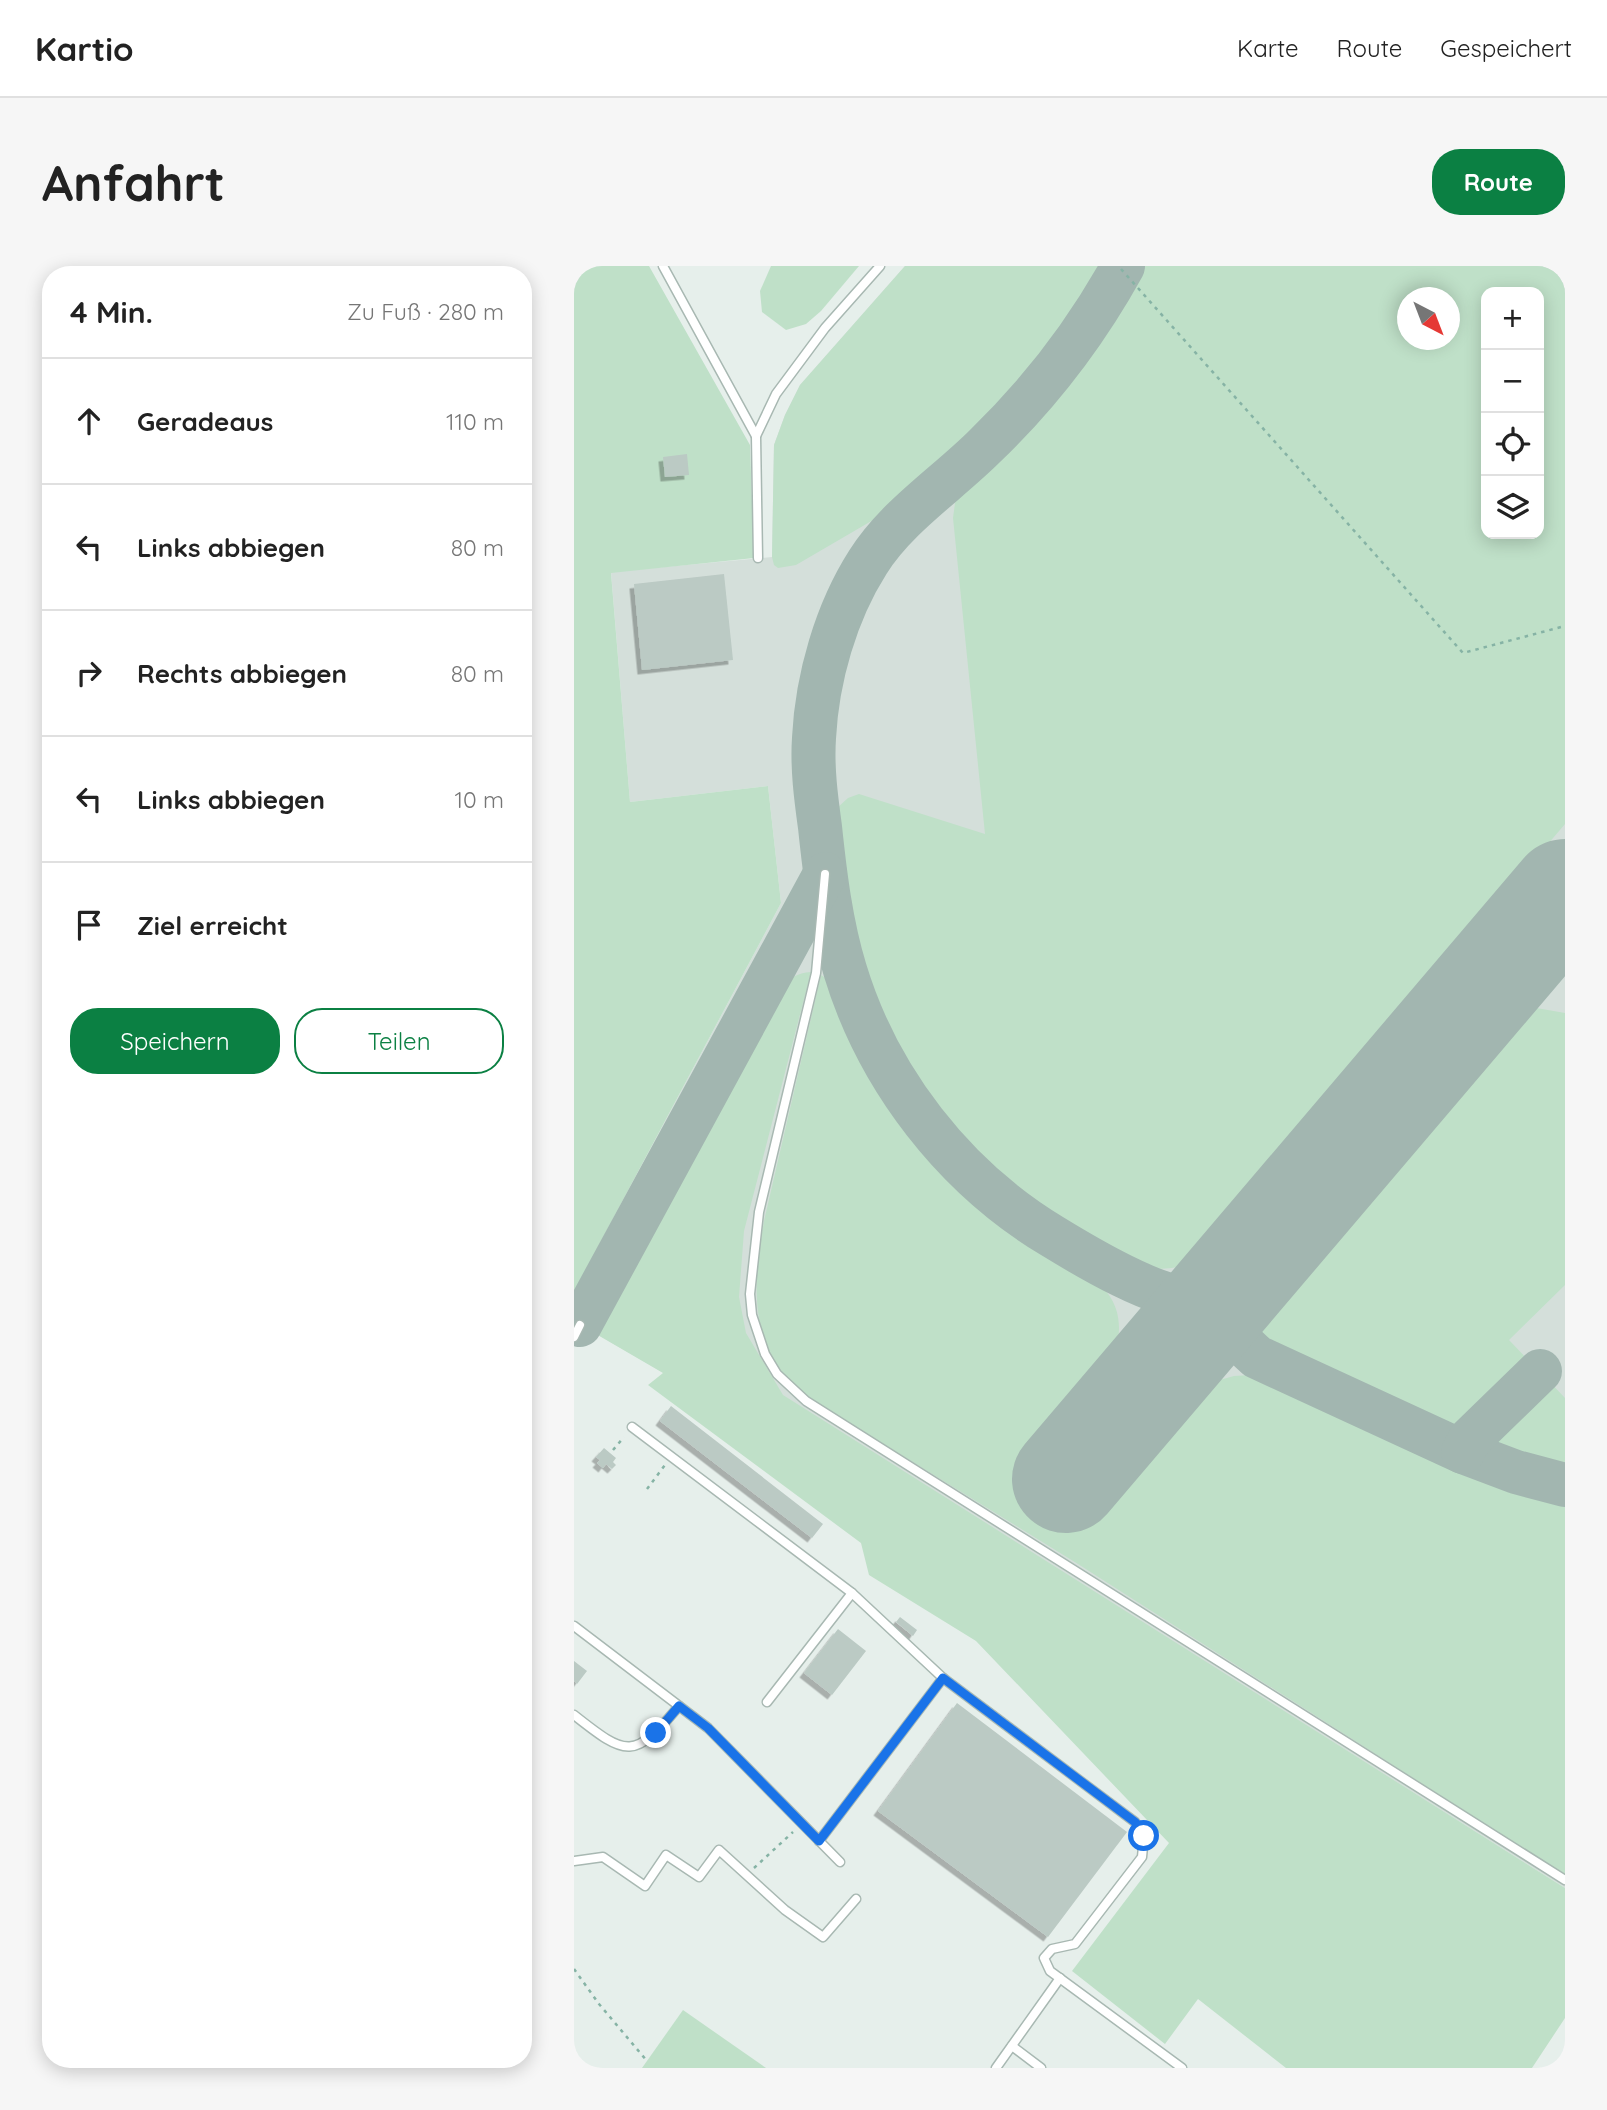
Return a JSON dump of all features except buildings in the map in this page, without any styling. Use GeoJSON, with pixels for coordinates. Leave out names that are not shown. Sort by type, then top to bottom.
{"type":"FeatureCollection","features":[{"type":"Feature","properties":{"kind":"lane"},"geometry":{"type":"LineString","coordinates":[[663,266],[756,436]]}},
{"type":"Feature","properties":{"kind":"lane"},"geometry":{"type":"LineString","coordinates":[[758,558],[756,436],[776,394],[825,328],[880,266]]}},
{"type":"Feature","properties":{"kind":"lane"},"geometry":{"type":"LineString","coordinates":[[825,873],[816,973],[759,1212],[751,1270],[752,1315],[765,1354],[777,1374],[806,1401],[1565,1880]]}},
{"type":"Feature","properties":{"kind":"lane"},"geometry":{"type":"LineString","coordinates":[[574,1337],[580,1325]]}},
{"type":"Feature","properties":{"kind":"lane"},"geometry":{"type":"LineString","coordinates":[[632,1427],[852,1593],[943,1678],[1135,1822],[1144,1836],[1142,1857],[1075,1944],[1052,1949],[1044,1958],[1050,1971],[1182,2068]]}},
{"type":"Feature","properties":{"kind":"lane"},"geometry":{"type":"LineString","coordinates":[[767,1702],[852,1593]]}},
{"type":"Feature","properties":{"kind":"lane"},"geometry":{"type":"LineString","coordinates":[[574,1626],[708,1728],[840,1862]]}},
{"type":"Feature","properties":{"kind":"lane"},"geometry":{"type":"LineString","coordinates":[[819,1841],[943,1678]]}},
{"type":"Feature","properties":{"kind":"lane"},"geometry":{"type":"LineString","coordinates":[[574,1715],[607,1741],[624,1747],[637,1746],[656,1733],[679,1706]]}},
{"type":"Feature","properties":{"kind":"lane"},"geometry":{"type":"LineString","coordinates":[[574,1861],[603,1857],[645,1886],[666,1855],[699,1877],[719,1850],[785,1910],[823,1937],[856,1899]]}},
{"type":"Feature","properties":{"kind":"lane"},"geometry":{"type":"LineString","coordinates":[[996,2068],[1060,1978]]}},
{"type":"Feature","properties":{"kind":"lane"},"geometry":{"type":"LineString","coordinates":[[1012,2046],[1041,2068]]}},
{"type":"Feature","properties":{"kind":"path"},"geometry":{"type":"LineString","coordinates":[[1121,269],[1463,653],[1565,626]]}},
{"type":"Feature","properties":{"kind":"path"},"geometry":{"type":"LineString","coordinates":[[613,1450],[632,1427]]}},
{"type":"Feature","properties":{"kind":"path"},"geometry":{"type":"LineString","coordinates":[[647,1489],[672,1457]]}},
{"type":"Feature","properties":{"kind":"path"},"geometry":{"type":"LineString","coordinates":[[747,1875],[802,1824]]}},
{"type":"Feature","properties":{"kind":"path"},"geometry":{"type":"LineString","coordinates":[[574,1969],[647,2061]]}},
{"type":"Feature","properties":{"kind":"shaded area"},"geometry":{"type":"Polygon","coordinates":[[[905,266],[1565,266],[1565,1888],[1274,1705],[664,1373],[574,1321],[574,1292],[781,903],[768,786],[630,802],[611,572],[772,557],[774,445],[800,385],[905,266]]]}},
{"type":"Feature","properties":{"kind":"green space"},"geometry":{"type":"Polygon","coordinates":[[[574,266],[649,266],[750,445],[754,558],[611,573],[630,802],[768,786],[781,903],[574,1292],[574,266]]]}},
{"type":"Feature","properties":{"kind":"green space"},"geometry":{"type":"Polygon","coordinates":[[[771,266],[859,266],[821,311],[806,324],[786,330],[762,312],[760,291],[771,266]]]}},
{"type":"Feature","properties":{"kind":"green space"},"geometry":{"type":"Polygon","coordinates":[[[905,266],[1102,266],[1070,319],[1016,392],[975,435],[880,516],[796,565],[778,568],[772,557],[774,445],[785,415],[800,385],[905,266]]]}},
{"type":"Feature","properties":{"kind":"green space"},"geometry":{"type":"Polygon","coordinates":[[[1140,266],[1565,266],[1565,824],[1194,1261],[1166,1269],[1128,1261],[1059,1223],[1030,1203],[1002,1182],[977,1158],[932,1106],[912,1077],[873,1003],[854,938],[835,827],[837,808],[848,798],[859,794],[985,834],[953,518],[955,503],[962,492],[1039,414],[1070,376],[1125,296],[1140,266]]]}},
{"type":"Feature","properties":{"kind":"green space"},"geometry":{"type":"Polygon","coordinates":[[[811,972],[744,1231],[739,1297],[746,1333],[783,1395],[1565,1888],[1565,2018],[1532,2068],[1286,2068],[1198,1999],[1165,2044],[1072,1971],[1169,1843],[976,1641],[869,1575],[861,1543],[648,1385],[663,1373],[596,1334],[780,989],[794,977],[811,972]]]}},
{"type":"Feature","properties":{"kind":"green space"},"geometry":{"type":"Polygon","coordinates":[[[821,975],[839,995],[857,1038],[885,1090],[933,1153],[998,1216],[1083,1271],[1109,1295],[1117,1311],[1119,1330],[1115,1353],[1028,1458],[1094,1514],[1198,1393],[1216,1381],[1251,1375],[1268,1379],[1455,1465],[1543,1496],[1565,1499],[1565,1875],[1078,1564],[796,1390],[780,1371],[762,1331],[758,1310],[758,1267],[764,1221],[821,975]]]}},
{"type":"Feature","properties":{"kind":"green space"},"geometry":{"type":"Polygon","coordinates":[[[1525,1006],[1565,1013],[1565,1285],[1509,1340],[1532,1364],[1486,1413],[1455,1432],[1276,1351],[1261,1331],[1259,1320],[1525,1006]]]}},
{"type":"Feature","properties":{"kind":"green space"},"geometry":{"type":"Polygon","coordinates":[[[1546,1378],[1565,1398],[1565,1469],[1494,1448],[1492,1443],[1494,1432],[1546,1378]]]}},
{"type":"Feature","properties":{"kind":"green space"},"geometry":{"type":"Polygon","coordinates":[[[683,2010],[766,2068],[642,2068],[683,2010]]]}},
{"type":"Feature","properties":{"kind":"taxiway"},"geometry":{"type":"LineString","coordinates":[[1123,266],[1078,338],[1025,405],[985,446],[893,530],[868,562],[846,602],[830,646],[816,715],[814,772],[826,881],[845,970],[877,1049],[924,1122],[952,1155],[983,1185],[1052,1236],[1122,1276],[1163,1293],[1195,1298],[1221,1288],[1243,1271]]}},
{"type":"Feature","properties":{"kind":"taxiway"},"geometry":{"type":"LineString","coordinates":[[580,1325],[825,874]]}},
{"type":"Feature","properties":{"kind":"taxiway"},"geometry":{"type":"LineString","coordinates":[[1243,1271],[1231,1298],[1228,1317],[1236,1336],[1257,1357],[1463,1452],[1516,1472],[1565,1485]]}},
{"type":"Feature","properties":{"kind":"taxiway"},"geometry":{"type":"LineString","coordinates":[[1463,1452],[1470,1439],[1540,1371]]}},
{"type":"Feature","properties":{"kind":"runway"},"geometry":{"type":"LineString","coordinates":[[1066,1479],[1565,893]]}},
{"type":"Feature","properties":{"kind":"route"},"geometry":{"type":"LineString","coordinates":[[656,1733],[679,1706],[708,1728],[819,1841],[943,1678],[1135,1822],[1144,1836]]}}]}
